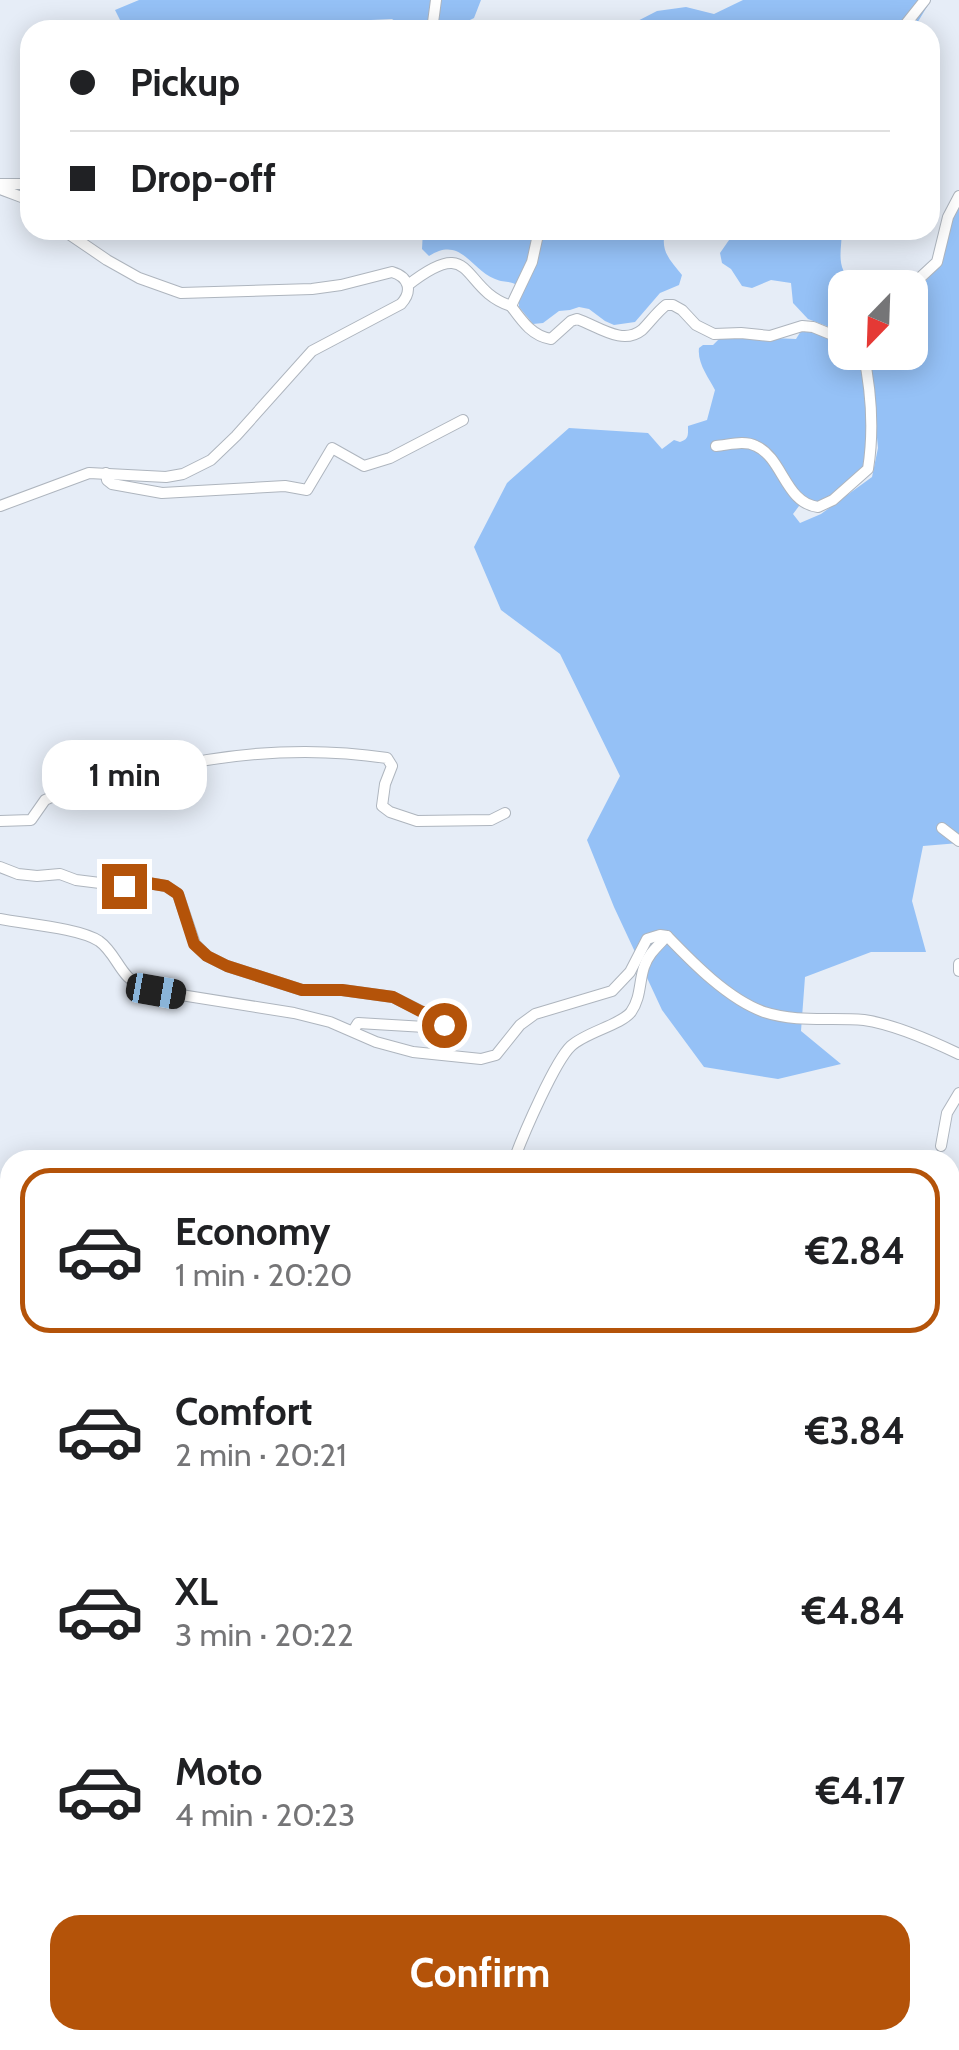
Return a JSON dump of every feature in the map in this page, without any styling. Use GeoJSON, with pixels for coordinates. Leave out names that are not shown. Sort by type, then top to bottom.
{"type":"FeatureCollection","features":[{"type":"Feature","properties":{"kind":"street"},"geometry":{"type":"LineString","coordinates":[[908,20],[925,0]]}},
{"type":"Feature","properties":{"kind":"street"},"geometry":{"type":"LineString","coordinates":[[928,270],[937,262],[948,217],[959,196]]}},
{"type":"Feature","properties":{"kind":"street"},"geometry":{"type":"LineString","coordinates":[[0,506],[88,473],[166,477],[183,474],[211,460],[312,351],[401,304],[408,294],[404,277],[392,272],[312,289],[181,294],[139,278],[77,240]]}},
{"type":"Feature","properties":{"kind":"street"},"geometry":{"type":"LineString","coordinates":[[512,306],[532,262],[537,240]]}},
{"type":"Feature","properties":{"kind":"street"},"geometry":{"type":"LineString","coordinates":[[408,285],[444,263],[456,263],[496,301],[512,306],[534,333],[545,339],[551,339],[571,320],[628,337],[639,332],[666,305],[682,310],[714,334],[770,336],[802,326],[828,333]]}},
{"type":"Feature","properties":{"kind":"street"},"geometry":{"type":"LineString","coordinates":[[716,446],[754,445],[766,454],[803,503],[818,508],[868,469],[867,370]]}},
{"type":"Feature","properties":{"kind":"street"},"geometry":{"type":"LineString","coordinates":[[106,473],[112,484],[162,494],[285,486],[308,490],[332,448],[364,466],[390,458],[462,420]]}},
{"type":"Feature","properties":{"kind":"street"},"geometry":{"type":"LineString","coordinates":[[0,821],[31,820],[44,800],[56,795],[110,800],[133,794],[148,772],[182,764],[312,752],[387,758],[392,766],[382,806],[390,812],[417,820],[490,820],[505,813]]}},
{"type":"Feature","properties":{"kind":"street"},"geometry":{"type":"LineString","coordinates":[[942,828],[959,842]]}},
{"type":"Feature","properties":{"kind":"street"},"geometry":{"type":"LineString","coordinates":[[0,868],[18,874],[60,874],[124,886],[166,886],[178,894],[194,944],[227,966],[302,990],[342,990],[393,997],[422,1012],[446,1012],[448,1019],[444,1025],[425,1027],[358,1023],[353,1031]]}},
{"type":"Feature","properties":{"kind":"street"},"geometry":{"type":"LineString","coordinates":[[0,919],[96,939],[135,983],[156,991],[294,1013],[413,1052],[481,1059],[496,1055],[520,1024],[535,1014],[612,991],[630,972],[647,940],[660,935],[667,936],[698,968],[738,998],[762,1011],[800,1020],[866,1020],[959,1054]]}},
{"type":"Feature","properties":{"kind":"street"},"geometry":{"type":"LineString","coordinates":[[517,1150],[568,1048],[582,1037],[629,1016],[637,1000],[644,964],[667,936]]}},
{"type":"Feature","properties":{"kind":"street"},"geometry":{"type":"LineString","coordinates":[[941,1146],[947,1114],[959,1092]]}},
{"type":"Feature","properties":{"kind":"shaded area"},"geometry":{"type":"Polygon","coordinates":[[[139,0],[481,0],[470,20],[120,20],[115,10],[139,0]]]}},
{"type":"Feature","properties":{"kind":"shaded area"},"geometry":{"type":"Polygon","coordinates":[[[743,0],[931,0],[919,20],[639,20],[657,11],[686,7],[714,14],[743,0]]]}},
{"type":"Feature","properties":{"kind":"shaded area"},"geometry":{"type":"Polygon","coordinates":[[[959,206],[959,843],[923,846],[912,901],[926,952],[871,952],[805,977],[801,1031],[841,1064],[778,1079],[704,1067],[662,1010],[587,840],[620,776],[560,654],[501,610],[474,547],[507,483],[569,428],[648,433],[662,449],[674,440],[685,439],[688,426],[707,420],[715,390],[702,365],[699,348],[713,345],[722,336],[796,339],[801,331],[811,330],[828,336],[828,370],[863,370],[867,392],[865,467],[835,492],[799,506],[793,514],[800,523],[821,514],[872,477],[878,448],[871,370],[928,370],[928,278],[942,263],[959,206]]]}},
{"type":"Feature","properties":{"kind":"shaded area"},"geometry":{"type":"Polygon","coordinates":[[[422,240],[664,240],[670,259],[682,275],[679,285],[660,293],[635,322],[614,325],[579,307],[559,311],[543,323],[533,324],[519,307],[519,286],[487,275],[458,252],[449,249],[429,256],[422,249],[422,240]]]}},
{"type":"Feature","properties":{"kind":"shaded area"},"geometry":{"type":"Polygon","coordinates":[[[729,240],[842,240],[843,270],[828,270],[828,327],[808,319],[793,303],[791,283],[771,280],[752,288],[742,286],[722,263],[720,253],[729,240]]]}},
{"type":"Feature","properties":{"kind":"route"},"geometry":{"type":"LineString","coordinates":[[124,886],[148,883],[166,886],[178,894],[194,944],[227,966],[302,990],[342,990],[393,997],[422,1012],[446,1012],[448,1019],[444,1025]]}}]}
